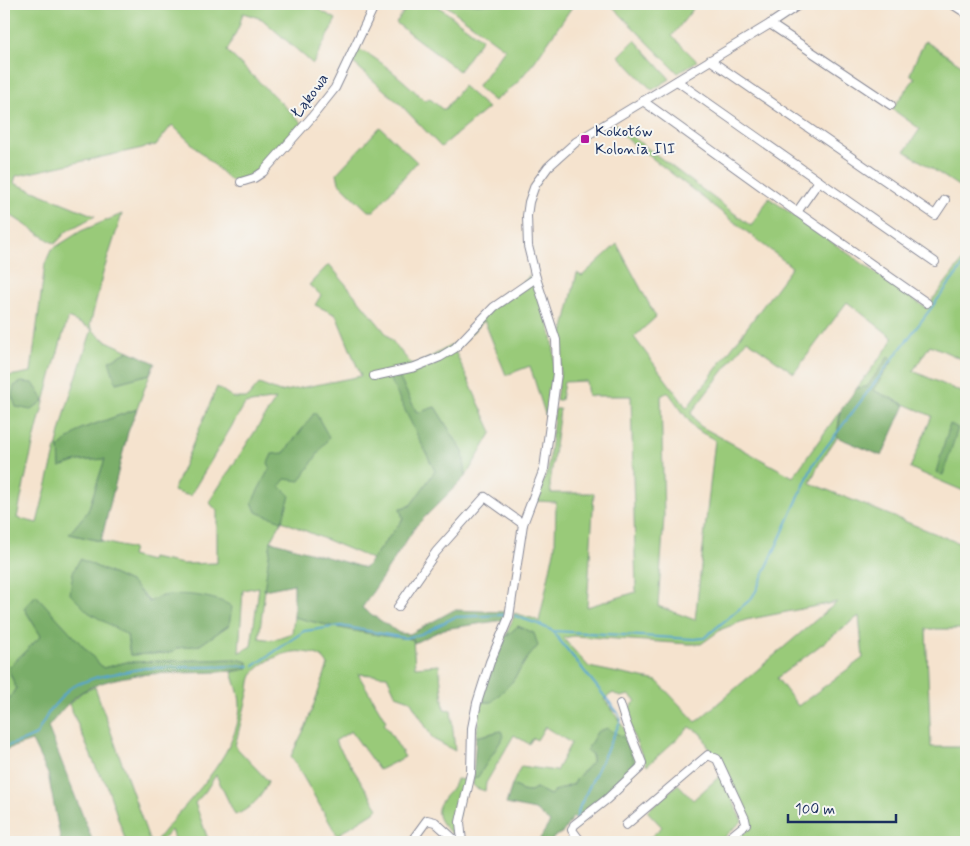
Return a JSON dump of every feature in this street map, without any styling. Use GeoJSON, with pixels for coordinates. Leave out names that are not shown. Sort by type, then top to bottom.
{"type":"FeatureCollection","features":[{"type":"Feature","properties":{"kind":"street","name":"Łąkowa"},"geometry":{"type":"LineString","coordinates":[[241,182],[254,178],[263,172],[330,95],[375,4]]}},
{"type":"Feature","properties":{"kind":"street"},"geometry":{"type":"LineString","coordinates":[[462,842],[460,822],[471,773],[472,728],[477,703],[490,662],[509,617],[523,524],[544,469],[557,366],[556,340],[528,246],[529,202],[535,185],[548,167],[561,154],[593,131],[800,4]]}},
{"type":"Feature","properties":{"kind":"street"},"geometry":{"type":"LineString","coordinates":[[952,4],[966,13]]}},
{"type":"Feature","properties":{"kind":"street"},"geometry":{"type":"LineString","coordinates":[[770,24],[891,106]]}},
{"type":"Feature","properties":{"kind":"street"},"geometry":{"type":"LineString","coordinates":[[710,60],[935,215],[945,200]]}},
{"type":"Feature","properties":{"kind":"street"},"geometry":{"type":"LineString","coordinates":[[676,81],[935,262]]}},
{"type":"Feature","properties":{"kind":"street"},"geometry":{"type":"LineString","coordinates":[[643,101],[927,303]]}},
{"type":"Feature","properties":{"kind":"street"},"geometry":{"type":"LineString","coordinates":[[797,212],[819,181]]}},
{"type":"Feature","properties":{"kind":"street"},"geometry":{"type":"LineString","coordinates":[[374,376],[415,367],[440,357],[455,348],[494,307],[536,278]]}},
{"type":"Feature","properties":{"kind":"street"},"geometry":{"type":"LineString","coordinates":[[398,607],[436,552],[485,496],[523,524]]}},
{"type":"Feature","properties":{"kind":"street"},"geometry":{"type":"LineString","coordinates":[[581,842],[572,830],[574,825],[607,799],[640,768],[642,762],[620,704]]}},
{"type":"Feature","properties":{"kind":"street"},"geometry":{"type":"LineString","coordinates":[[626,825],[708,755],[717,759],[746,824],[724,842]]}},
{"type":"Feature","properties":{"kind":"street"},"geometry":{"type":"LineString","coordinates":[[411,842],[427,820],[436,822],[457,842]]}},
{"type":"Feature","properties":{"kind":"green space"},"geometry":{"type":"Polygon","coordinates":[[[4,4],[309,4],[336,19],[313,64],[262,19],[243,13],[227,51],[302,123],[259,170],[249,177],[231,181],[172,125],[156,145],[16,176],[14,183],[95,216],[67,231],[55,244],[4,211],[4,4]]]}},
{"type":"Feature","properties":{"kind":"green space"},"geometry":{"type":"Polygon","coordinates":[[[409,4],[435,4],[482,39],[459,71],[396,23],[409,4]]]}},
{"type":"Feature","properties":{"kind":"green space"},"geometry":{"type":"Polygon","coordinates":[[[444,4],[574,4],[535,61],[516,84],[494,101],[477,87],[505,49],[444,4]]]}},
{"type":"Feature","properties":{"kind":"green space"},"geometry":{"type":"Polygon","coordinates":[[[610,4],[687,4],[693,9],[672,36],[697,61],[678,73],[610,4]]]}},
{"type":"Feature","properties":{"kind":"green space"},"geometry":{"type":"Polygon","coordinates":[[[635,40],[670,79],[652,90],[619,56],[635,40]]]}},
{"type":"Feature","properties":{"kind":"green space"},"geometry":{"type":"Polygon","coordinates":[[[925,41],[966,68],[966,191],[905,151],[920,129],[892,109],[915,78],[910,74],[925,41]]]}},
{"type":"Feature","properties":{"kind":"green space"},"geometry":{"type":"Polygon","coordinates":[[[356,49],[382,63],[425,101],[429,98],[442,109],[445,109],[463,86],[488,108],[441,147],[400,104],[350,60],[356,49]]]}},
{"type":"Feature","properties":{"kind":"green space"},"geometry":{"type":"Polygon","coordinates":[[[614,123],[751,226],[769,198],[926,308],[966,256],[966,361],[930,345],[913,371],[966,394],[966,492],[910,468],[932,416],[872,390],[892,362],[888,357],[867,387],[857,388],[891,343],[892,337],[847,302],[794,373],[747,340],[691,413],[700,426],[793,477],[840,411],[837,437],[819,464],[810,483],[966,546],[966,629],[926,629],[931,747],[966,747],[966,842],[727,842],[746,826],[748,816],[724,765],[719,757],[710,751],[702,734],[690,727],[647,766],[633,735],[626,711],[636,701],[629,695],[621,697],[613,693],[604,699],[620,722],[633,746],[638,764],[633,770],[592,754],[592,762],[574,784],[555,791],[550,795],[536,788],[529,792],[522,791],[512,785],[521,766],[556,771],[571,743],[545,727],[537,740],[533,738],[529,744],[514,735],[486,783],[485,791],[473,785],[473,779],[501,731],[476,737],[481,702],[492,702],[512,682],[537,646],[519,626],[505,637],[514,613],[539,622],[555,546],[556,502],[535,501],[548,470],[555,409],[560,409],[550,484],[551,493],[594,493],[587,607],[636,592],[631,396],[588,396],[586,381],[564,382],[561,400],[556,400],[560,374],[561,341],[577,273],[582,276],[617,244],[656,317],[634,337],[687,408],[792,267],[612,127],[614,123]],[[668,392],[661,396],[664,517],[658,606],[695,620],[715,440],[695,429],[668,392]],[[837,602],[746,620],[722,629],[701,644],[574,636],[563,638],[589,667],[657,681],[696,722],[837,602]],[[859,616],[777,678],[798,706],[863,658],[859,616]]]}},
{"type":"Feature","properties":{"kind":"green space"},"geometry":{"type":"Polygon","coordinates":[[[380,127],[417,162],[374,211],[368,211],[339,183],[337,173],[380,127]]]}},
{"type":"Feature","properties":{"kind":"green space"},"geometry":{"type":"Polygon","coordinates":[[[122,214],[103,273],[90,325],[102,338],[129,351],[110,361],[116,383],[150,374],[137,409],[81,429],[59,447],[60,467],[78,461],[105,459],[88,511],[70,534],[133,549],[131,556],[150,561],[151,558],[183,564],[217,563],[217,511],[209,502],[276,399],[245,404],[190,496],[173,491],[217,387],[234,398],[247,398],[259,384],[280,392],[361,376],[336,315],[315,305],[321,295],[309,285],[329,264],[412,365],[459,341],[486,311],[527,279],[529,275],[538,295],[546,316],[554,348],[553,373],[546,417],[530,366],[506,375],[484,320],[455,351],[492,432],[466,476],[463,452],[435,407],[417,413],[398,376],[390,378],[436,471],[410,506],[400,508],[403,519],[372,559],[282,521],[271,541],[259,638],[272,640],[292,633],[294,617],[353,631],[413,639],[415,667],[439,665],[444,709],[451,710],[455,751],[433,739],[410,700],[396,695],[387,676],[358,674],[386,721],[384,723],[405,757],[379,770],[351,731],[335,741],[378,808],[339,834],[344,842],[341,842],[291,756],[306,726],[328,665],[318,655],[297,652],[281,655],[266,662],[254,672],[250,680],[249,692],[235,746],[268,781],[263,792],[255,802],[235,815],[216,775],[195,803],[209,842],[175,842],[171,830],[160,842],[155,842],[208,778],[230,743],[237,724],[240,705],[232,672],[247,669],[248,662],[237,659],[127,662],[103,668],[36,596],[24,608],[41,636],[8,668],[16,688],[4,707],[4,377],[31,372],[45,264],[51,250],[81,231],[122,214]],[[68,318],[47,393],[17,518],[37,523],[66,409],[92,329],[68,318]],[[315,413],[284,453],[270,467],[279,487],[315,413]],[[80,559],[127,635],[130,655],[169,653],[178,648],[200,645],[229,625],[162,596],[150,602],[132,583],[80,559]],[[259,587],[243,590],[239,653],[251,646],[259,587]]]}},
{"type":"Feature","properties":{"kind":"green space"},"geometry":{"type":"Polygon","coordinates":[[[129,351],[155,363],[150,374],[116,383],[109,361],[129,351]]]}},
{"type":"Feature","properties":{"kind":"green space"},"geometry":{"type":"Polygon","coordinates":[[[889,356],[892,362],[873,390],[905,405],[882,456],[837,437],[841,410],[857,388],[867,387],[889,356]]]}},
{"type":"Feature","properties":{"kind":"green space"},"geometry":{"type":"Polygon","coordinates":[[[398,375],[417,413],[435,407],[463,452],[466,476],[416,526],[362,608],[399,633],[410,634],[454,610],[505,612],[504,620],[444,629],[414,643],[413,639],[353,631],[294,617],[294,584],[264,590],[271,541],[365,568],[403,519],[400,508],[410,506],[435,471],[389,378],[398,375]]]}},
{"type":"Feature","properties":{"kind":"green space"},"geometry":{"type":"Polygon","coordinates":[[[21,382],[33,383],[44,400],[31,410],[16,407],[12,396],[14,386],[21,382]]]}},
{"type":"Feature","properties":{"kind":"green space"},"geometry":{"type":"Polygon","coordinates":[[[137,409],[128,432],[101,541],[69,534],[88,511],[105,459],[78,461],[60,467],[59,447],[81,429],[137,409]]]}},
{"type":"Feature","properties":{"kind":"green space"},"geometry":{"type":"Polygon","coordinates":[[[315,412],[329,437],[300,481],[285,479],[280,486],[290,496],[282,521],[256,512],[252,502],[270,467],[268,463],[272,454],[284,453],[315,412]]]}},
{"type":"Feature","properties":{"kind":"green space"},"geometry":{"type":"Polygon","coordinates":[[[950,424],[958,428],[943,475],[936,472],[950,424]]]}},
{"type":"Feature","properties":{"kind":"green space"},"geometry":{"type":"Polygon","coordinates":[[[80,559],[132,583],[149,602],[167,595],[176,594],[208,597],[226,603],[232,607],[229,625],[200,645],[178,648],[169,653],[130,655],[127,635],[88,612],[70,594],[73,572],[80,559]]]}},
{"type":"Feature","properties":{"kind":"green space"},"geometry":{"type":"Polygon","coordinates":[[[36,595],[103,668],[127,662],[237,659],[248,662],[247,669],[123,677],[83,691],[60,713],[48,727],[93,842],[61,842],[48,774],[32,741],[4,750],[4,707],[16,688],[8,668],[41,636],[24,608],[36,595]]]}},
{"type":"Feature","properties":{"kind":"green space"},"geometry":{"type":"Polygon","coordinates":[[[518,626],[534,633],[538,646],[526,660],[512,682],[492,702],[481,702],[505,637],[518,626]]]}},
{"type":"Feature","properties":{"kind":"green space"},"geometry":{"type":"Polygon","coordinates":[[[95,687],[150,842],[126,842],[106,783],[98,772],[69,704],[82,692],[95,687]]]}},
{"type":"Feature","properties":{"kind":"green space"},"geometry":{"type":"Polygon","coordinates":[[[607,728],[623,737],[634,761],[633,770],[580,816],[572,818],[563,832],[553,838],[552,842],[538,842],[550,822],[535,810],[506,804],[512,785],[522,791],[529,792],[536,788],[550,795],[555,791],[574,784],[592,762],[592,754],[586,751],[597,732],[607,728]]]}},
{"type":"Feature","properties":{"kind":"green space"},"geometry":{"type":"Polygon","coordinates":[[[501,731],[504,736],[478,777],[473,779],[476,737],[501,731]]]}},
{"type":"Feature","properties":{"kind":"green space"},"geometry":{"type":"Polygon","coordinates":[[[721,775],[742,821],[719,842],[645,842],[662,827],[647,811],[678,784],[693,800],[721,775]]]}},
{"type":"Feature","properties":{"kind":"green space"},"geometry":{"type":"Polygon","coordinates":[[[456,779],[467,780],[459,809],[456,834],[454,835],[440,820],[438,812],[441,802],[456,779]]]}},
{"type":"Feature","properties":{"kind":"waterway"},"geometry":{"type":"LineString","coordinates":[[515,616],[553,631],[704,638],[751,599],[814,463],[966,262]]}},
{"type":"Feature","properties":{"kind":"waterway"},"geometry":{"type":"LineString","coordinates":[[254,666],[304,631],[341,626],[405,638],[421,634],[455,617],[504,615]]}},
{"type":"Feature","properties":{"kind":"waterway"},"geometry":{"type":"LineString","coordinates":[[553,632],[618,713],[621,720],[580,806],[576,819]]}},
{"type":"Feature","properties":{"kind":"waterway"},"geometry":{"type":"LineString","coordinates":[[4,747],[36,735],[50,710],[69,689],[97,677],[145,668],[249,666]]}},
{"type":"Feature","properties":{"kind":"place","name":"Kokotów Kolonia III"},"geometry":{"type":"Point","coordinates":[585,139]}}]}
